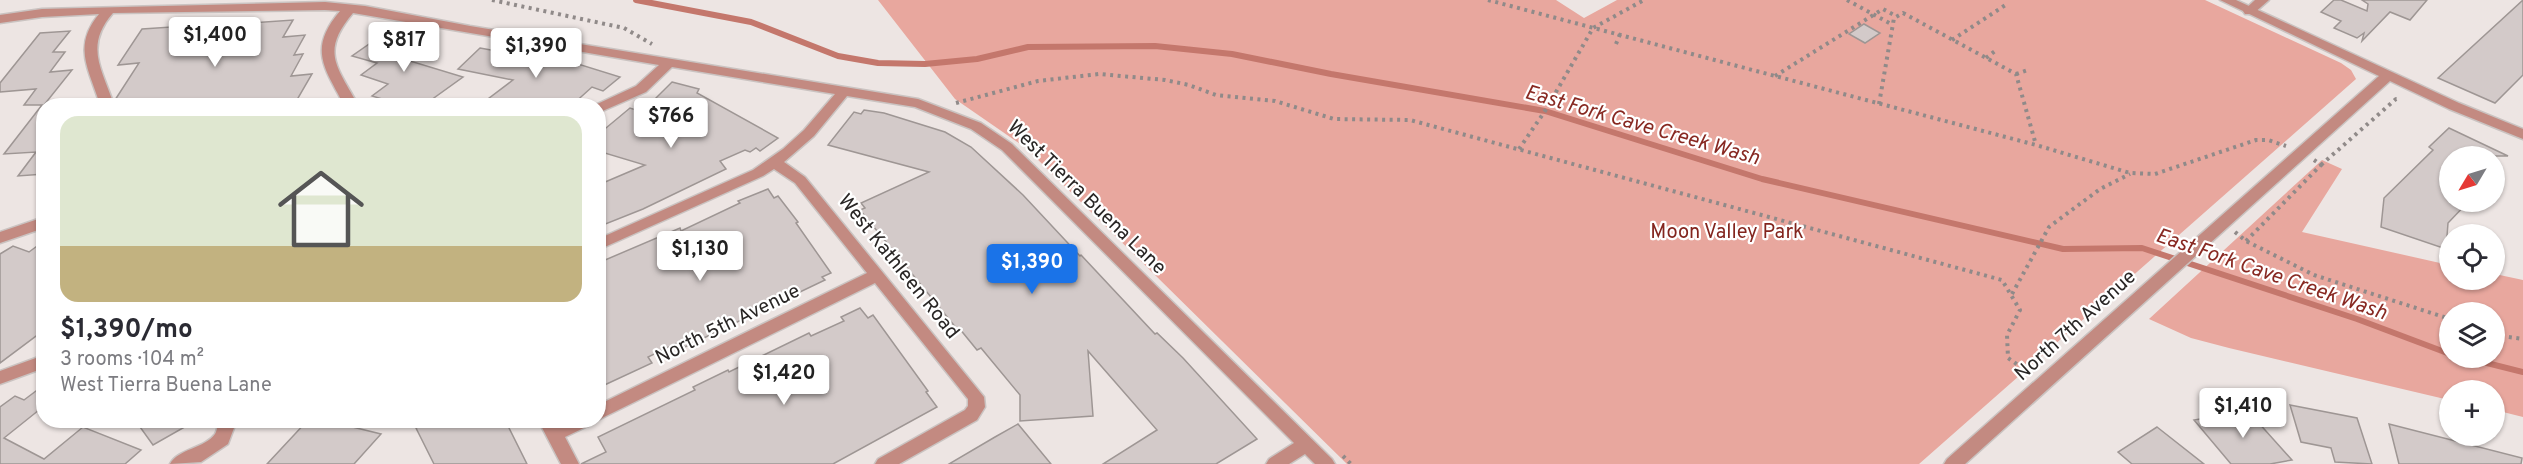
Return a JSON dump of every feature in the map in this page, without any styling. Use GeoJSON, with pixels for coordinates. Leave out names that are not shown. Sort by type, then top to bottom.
{"type":"FeatureCollection","features":[{"type":"Feature","properties":{"kind":"street"},"geometry":{"type":"LineString","coordinates":[[2226,0],[2523,134]]}},
{"type":"Feature","properties":{"kind":"street"},"geometry":{"type":"LineString","coordinates":[[2249,11],[2263,0]]}},
{"type":"Feature","properties":{"kind":"street","name":"West Tierra Buena Lane"},"geometry":{"type":"LineString","coordinates":[[0,18],[42,13],[109,10],[325,6],[350,8],[669,63],[844,90],[940,110],[994,136],[1040,178],[1326,464]]}},
{"type":"Feature","properties":{"kind":"street"},"geometry":{"type":"LineString","coordinates":[[348,98],[327,56],[325,44],[329,32],[350,8]]}},
{"type":"Feature","properties":{"kind":"street"},"geometry":{"type":"LineString","coordinates":[[105,98],[88,48],[89,39],[95,27],[109,10]]}},
{"type":"Feature","properties":{"kind":"street"},"geometry":{"type":"LineString","coordinates":[[606,104],[641,89],[669,63]]}},
{"type":"Feature","properties":{"kind":"street","name":"North 7th Avenue"},"geometry":{"type":"LineString","coordinates":[[1953,464],[2389,75]]}},
{"type":"Feature","properties":{"kind":"street"},"geometry":{"type":"LineString","coordinates":[[606,241],[741,182],[774,162],[809,133],[844,90]]}},
{"type":"Feature","properties":{"kind":"street","name":"West Kathleen Road"},"geometry":{"type":"LineString","coordinates":[[774,162],[800,180],[976,397],[977,407],[972,415],[884,464]]}},
{"type":"Feature","properties":{"kind":"street"},"geometry":{"type":"LineString","coordinates":[[0,238],[36,225]]}},
{"type":"Feature","properties":{"kind":"street","name":"North 5th Avenue"},"geometry":{"type":"LineString","coordinates":[[606,409],[877,275]]}},
{"type":"Feature","properties":{"kind":"street"},"geometry":{"type":"LineString","coordinates":[[0,378],[36,364]]}},
{"type":"Feature","properties":{"kind":"street"},"geometry":{"type":"LineString","coordinates":[[179,464],[195,457],[222,439],[225,428]]}},
{"type":"Feature","properties":{"kind":"street"},"geometry":{"type":"LineString","coordinates":[[552,428],[570,464]]}},
{"type":"Feature","properties":{"kind":"street"},"geometry":{"type":"LineString","coordinates":[[1275,464],[1306,444]]}},
{"type":"Feature","properties":{"kind":"path"},"geometry":{"type":"LineString","coordinates":[[492,0],[624,28],[655,46]]}},
{"type":"Feature","properties":{"kind":"path"},"geometry":{"type":"LineString","coordinates":[[1488,0],[2036,145],[2130,173],[2155,174],[2256,140],[2268,140],[2302,152],[2321,165]]}},
{"type":"Feature","properties":{"kind":"path"},"geometry":{"type":"LineString","coordinates":[[1519,149],[1545,111],[1593,28],[1644,0]]}},
{"type":"Feature","properties":{"kind":"path"},"geometry":{"type":"LineString","coordinates":[[1847,0],[1893,25]]}},
{"type":"Feature","properties":{"kind":"path"},"geometry":{"type":"LineString","coordinates":[[1952,40],[2007,4]]}},
{"type":"Feature","properties":{"kind":"path"},"geometry":{"type":"LineString","coordinates":[[1775,76],[1883,9],[1896,16]]}},
{"type":"Feature","properties":{"kind":"path"},"geometry":{"type":"LineString","coordinates":[[1879,104],[1893,25],[1896,16],[1903,13],[2016,74],[2036,145]]}},
{"type":"Feature","properties":{"kind":"path"},"geometry":{"type":"LineString","coordinates":[[1616,44],[1620,34]]}},
{"type":"Feature","properties":{"kind":"path"},"geometry":{"type":"LineString","coordinates":[[1986,58],[1995,51]]}},
{"type":"Feature","properties":{"kind":"path"},"geometry":{"type":"LineString","coordinates":[[2016,74],[2028,70]]}},
{"type":"Feature","properties":{"kind":"path"},"geometry":{"type":"LineString","coordinates":[[954,103],[1038,81],[1099,74],[1173,81],[1216,95],[1275,101],[1334,119],[1410,120],[2002,280],[2020,310],[2007,335],[2008,358],[2021,367]]}},
{"type":"Feature","properties":{"kind":"path"},"geometry":{"type":"LineString","coordinates":[[2246,241],[2321,165],[2396,99],[2407,99]]}},
{"type":"Feature","properties":{"kind":"path"},"geometry":{"type":"LineString","coordinates":[[2012,294],[2049,227],[2100,189],[2130,173]]}},
{"type":"Feature","properties":{"kind":"path"},"geometry":{"type":"LineString","coordinates":[[2225,223],[2246,241],[2314,275],[2439,315]]}},
{"type":"Feature","properties":{"kind":"path"},"geometry":{"type":"LineString","coordinates":[[2505,336],[2523,339]]}},
{"type":"Feature","properties":{"kind":"green space","name":"Moon Valley Park"},"geometry":{"type":"Polygon","coordinates":[[[878,0],[1556,0],[1584,18],[1617,0],[2205,0],[2341,63],[2351,70],[2356,79],[1919,464],[1347,464],[1026,148],[955,99],[878,0]]]}},
{"type":"Feature","properties":{"kind":"green space"},"geometry":{"type":"Polygon","coordinates":[[[2322,160],[2342,169],[2302,232],[2439,263],[2439,290],[2505,290],[2505,276],[2523,280],[2523,417],[2505,412],[2505,380],[2439,380],[2439,398],[2191,338],[2149,319],[2322,160]]]}},
{"type":"Feature","properties":{"kind":"building"},"geometry":{"type":"Polygon","coordinates":[[[2334,0],[2341,0],[2367,11],[2368,4],[2362,0],[2427,0],[2410,20],[2390,12],[2362,41],[2364,33],[2357,38],[2334,28],[2341,21],[2321,12],[2334,0]]]}},
{"type":"Feature","properties":{"kind":"building"},"geometry":{"type":"Polygon","coordinates":[[[2523,0],[2523,75],[2495,103],[2438,78],[2523,0]]]}},
{"type":"Feature","properties":{"kind":"building"},"geometry":{"type":"Polygon","coordinates":[[[293,20],[283,37],[305,35],[294,55],[303,54],[291,76],[312,74],[298,98],[116,98],[139,63],[118,65],[142,29],[186,26],[173,45],[225,41],[236,24],[293,20]]]}},
{"type":"Feature","properties":{"kind":"building"},"geometry":{"type":"Polygon","coordinates":[[[1864,24],[1880,33],[1865,43],[1849,34],[1864,24]]]}},
{"type":"Feature","properties":{"kind":"building"},"geometry":{"type":"Polygon","coordinates":[[[70,31],[53,52],[65,52],[50,72],[72,70],[50,98],[36,98],[36,105],[24,105],[36,89],[0,92],[0,83],[40,33],[70,31]]]}},
{"type":"Feature","properties":{"kind":"building"},"geometry":{"type":"Polygon","coordinates":[[[382,35],[425,50],[410,61],[463,77],[434,98],[379,98],[372,96],[388,84],[361,75],[377,63],[352,56],[382,35]]]}},
{"type":"Feature","properties":{"kind":"building"},"geometry":{"type":"Polygon","coordinates":[[[480,48],[573,65],[575,63],[620,77],[603,91],[592,87],[580,98],[489,98],[513,80],[458,69],[480,48]]]}},
{"type":"Feature","properties":{"kind":"building"},"geometry":{"type":"Polygon","coordinates":[[[672,82],[699,89],[697,93],[778,138],[760,151],[756,148],[750,152],[745,150],[720,161],[726,169],[643,209],[606,224],[606,182],[645,165],[606,153],[606,128],[630,108],[642,112],[672,82]]]}},
{"type":"Feature","properties":{"kind":"building"},"geometry":{"type":"Polygon","coordinates":[[[864,110],[884,113],[945,132],[971,147],[1023,195],[1155,334],[1157,333],[1183,358],[1257,439],[1216,464],[1103,464],[1157,430],[1088,351],[1093,416],[1020,421],[1020,395],[981,348],[977,350],[959,328],[957,329],[860,210],[865,208],[861,203],[929,172],[828,145],[854,112],[861,114],[864,110]]]}},
{"type":"Feature","properties":{"kind":"building"},"geometry":{"type":"Polygon","coordinates":[[[36,113],[36,152],[4,154],[36,113]]]}},
{"type":"Feature","properties":{"kind":"building"},"geometry":{"type":"Polygon","coordinates":[[[2449,128],[2487,146],[2439,146],[2439,212],[2458,212],[2448,224],[2439,224],[2439,247],[2381,227],[2384,198],[2433,150],[2429,147],[2449,128]]]}},
{"type":"Feature","properties":{"kind":"building"},"geometry":{"type":"Polygon","coordinates":[[[36,152],[36,175],[18,176],[36,152]]]}},
{"type":"Feature","properties":{"kind":"building"},"geometry":{"type":"Polygon","coordinates":[[[768,189],[774,198],[778,196],[831,273],[822,277],[825,280],[685,347],[681,341],[648,357],[652,363],[606,384],[606,260],[680,228],[681,231],[740,203],[738,201],[768,189]]]}},
{"type":"Feature","properties":{"kind":"building"},"geometry":{"type":"Polygon","coordinates":[[[13,246],[29,252],[36,247],[36,336],[0,363],[0,254],[13,246]]]}},
{"type":"Feature","properties":{"kind":"building"},"geometry":{"type":"Polygon","coordinates":[[[860,308],[868,318],[873,315],[937,407],[833,464],[581,464],[606,452],[598,437],[695,390],[693,387],[728,370],[729,372],[809,333],[811,336],[844,321],[841,317],[860,308]]]}},
{"type":"Feature","properties":{"kind":"building"},"geometry":{"type":"Polygon","coordinates":[[[36,391],[36,412],[4,438],[44,459],[82,428],[141,450],[125,464],[0,464],[0,407],[15,396],[24,400],[36,391]]]}},
{"type":"Feature","properties":{"kind":"building"},"geometry":{"type":"Polygon","coordinates":[[[2290,405],[2357,418],[2372,464],[2335,462],[2331,448],[2301,442],[2290,405]]]}},
{"type":"Feature","properties":{"kind":"building"},"geometry":{"type":"Polygon","coordinates":[[[2248,411],[2292,460],[2270,464],[2231,464],[2194,420],[2248,411]]]}},
{"type":"Feature","properties":{"kind":"building"},"geometry":{"type":"Polygon","coordinates":[[[1018,424],[1051,464],[949,464],[995,437],[1018,424]]]}},
{"type":"Feature","properties":{"kind":"building"},"geometry":{"type":"Polygon","coordinates":[[[2389,424],[2439,437],[2439,446],[2475,446],[2522,458],[2521,464],[2399,464],[2389,424]]]}},
{"type":"Feature","properties":{"kind":"building"},"geometry":{"type":"Polygon","coordinates":[[[2157,427],[2204,464],[2132,464],[2118,452],[2157,427]]]}},
{"type":"Feature","properties":{"kind":"building"},"geometry":{"type":"Polygon","coordinates":[[[141,428],[183,428],[153,445],[141,428]]]}},
{"type":"Feature","properties":{"kind":"building"},"geometry":{"type":"Polygon","coordinates":[[[301,428],[357,428],[381,434],[354,464],[267,464],[301,428]]]}},
{"type":"Feature","properties":{"kind":"building"},"geometry":{"type":"Polygon","coordinates":[[[416,428],[509,428],[527,464],[434,464],[416,428]]]}},
{"type":"Feature","properties":{"kind":"waterway","name":"East Fork Cave Creek Wash"},"geometry":{"type":"LineString","coordinates":[[636,0],[751,22],[838,56],[878,63],[925,64],[977,59],[1028,47],[1155,46],[1232,54],[1331,74],[1545,111],[1762,179],[2063,249],[2142,248],[2357,319],[2439,350]]}},
{"type":"Feature","properties":{"kind":"waterway","name":"East Fork Cave Creek Wash"},"geometry":{"type":"LineString","coordinates":[[2505,368],[2523,372]]}}]}
